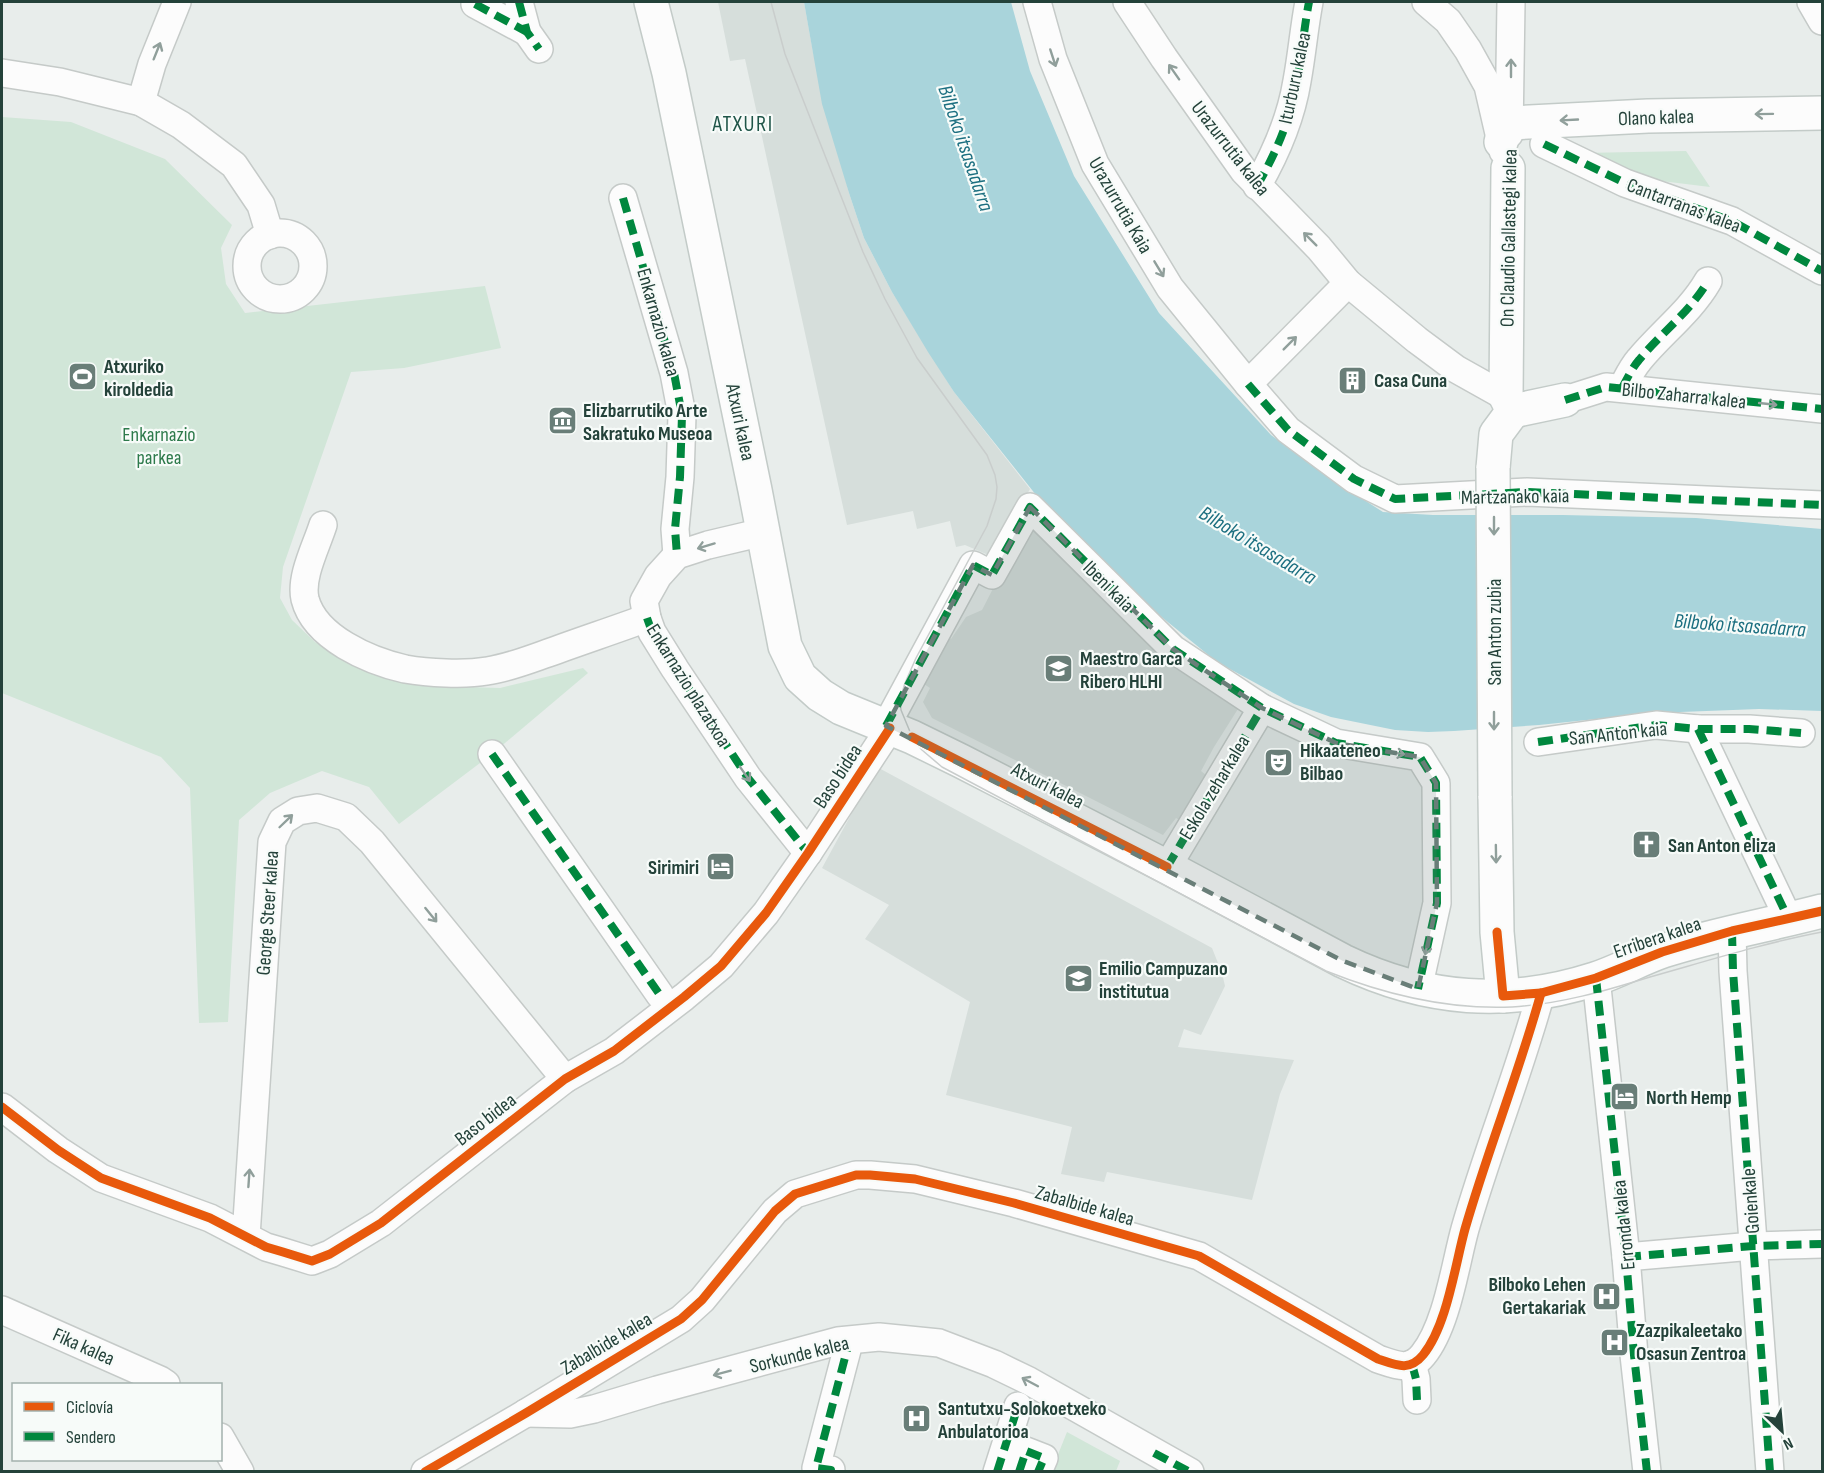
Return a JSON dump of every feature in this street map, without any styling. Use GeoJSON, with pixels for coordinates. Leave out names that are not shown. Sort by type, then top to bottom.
{"type":"FeatureCollection","features":[{"type":"Feature","properties":{"kind":"street"},"geometry":{"type":"LineString","coordinates":[[141,102],[152,64],[177,2]]}},
{"type":"Feature","properties":{"kind":"street"},"geometry":{"type":"LineString","coordinates":[[475,4],[533,40],[519,2]]}},
{"type":"Feature","properties":{"kind":"street","name":"Atxuri kalea"},"geometry":{"type":"LineString","coordinates":[[651,2],[669,73],[785,646],[800,677],[820,695],[841,708],[961,761],[1370,974],[1418,989],[1454,996],[1503,996]]}},
{"type":"Feature","properties":{"kind":"street","name":"Urazurrutia Kaia"},"geometry":{"type":"LineString","coordinates":[[1037,2],[1053,59],[1095,164],[1170,288],[1248,384]]}},
{"type":"Feature","properties":{"kind":"street","name":"Urazurrutia kalea"},"geometry":{"type":"LineString","coordinates":[[1127,2],[1170,68],[1244,171],[1319,248],[1348,283],[1432,352],[1509,404]]}},
{"type":"Feature","properties":{"kind":"street","name":"Iturburu kalea"},"geometry":{"type":"LineString","coordinates":[[1257,186],[1271,162],[1287,123],[1297,82],[1309,2]]}},
{"type":"Feature","properties":{"kind":"street"},"geometry":{"type":"LineString","coordinates":[[1426,2],[1448,21],[1468,50],[1488,86],[1506,144]]}},
{"type":"Feature","properties":{"kind":"street","name":"On Claudio Gallastegi kalea"},"geometry":{"type":"LineString","coordinates":[[1509,404],[1506,144],[1511,2]]}},
{"type":"Feature","properties":{"kind":"street"},"geometry":{"type":"LineString","coordinates":[[1811,2],[1822,21]]}},
{"type":"Feature","properties":{"kind":"street"},"geometry":{"type":"LineString","coordinates":[[2,72],[60,82],[141,102],[181,125],[234,165],[261,205],[270,235]]}},
{"type":"Feature","properties":{"kind":"street","name":"Olano kalea"},"geometry":{"type":"LineString","coordinates":[[1506,144],[1648,116],[1822,113]]}},
{"type":"Feature","properties":{"kind":"street","name":"Cantarranas kalea"},"geometry":{"type":"LineString","coordinates":[[1544,144],[1625,183],[1732,221],[1822,271]]}},
{"type":"Feature","properties":{"kind":"street","name":"Enkarnazio kalea"},"geometry":{"type":"LineString","coordinates":[[623,198],[674,373],[682,415],[680,477],[675,529],[676,555]]}},
{"type":"Feature","properties":{"kind":"street"},"geometry":{"type":"LineString","coordinates":[[1622,388],[1638,361],[1677,321],[1708,281]]}},
{"type":"Feature","properties":{"kind":"street"},"geometry":{"type":"LineString","coordinates":[[1248,384],[1348,283]]}},
{"type":"Feature","properties":{"kind":"street","name":"Martzanako kaia"},"geometry":{"type":"LineString","coordinates":[[1248,384],[1288,430],[1354,479],[1395,499],[1527,492],[1822,505]]}},
{"type":"Feature","properties":{"kind":"street","name":"Bilbo Zaharra kalea"},"geometry":{"type":"LineString","coordinates":[[1509,404],[1565,400],[1606,387],[1822,409]]}},
{"type":"Feature","properties":{"kind":"street","name":"San Anton zubia"},"geometry":{"type":"LineString","coordinates":[[1503,996],[1497,932],[1493,468],[1496,434],[1509,404]]}},
{"type":"Feature","properties":{"kind":"street","name":"Ibeni kaia"},"geometry":{"type":"LineString","coordinates":[[888,727],[973,565],[992,575],[1030,507],[1173,649],[1262,708],[1336,743],[1420,757],[1436,783],[1437,903],[1418,989]]}},
{"type":"Feature","properties":{"kind":"street"},"geometry":{"type":"LineString","coordinates":[[323,525],[304,581],[305,599],[315,620],[348,648],[407,669],[458,673],[488,671],[520,663],[647,618]]}},
{"type":"Feature","properties":{"kind":"street"},"geometry":{"type":"LineString","coordinates":[[676,555],[763,532]]}},
{"type":"Feature","properties":{"kind":"street","name":"Enkarnazio plazatxoa"},"geometry":{"type":"LineString","coordinates":[[676,555],[658,576],[644,601],[652,632],[748,778],[808,853]]}},
{"type":"Feature","properties":{"kind":"street","name":"Eskola zeharkalea"},"geometry":{"type":"LineString","coordinates":[[1167,867],[1262,708]]}},
{"type":"Feature","properties":{"kind":"street","name":"San Anton kaia"},"geometry":{"type":"LineString","coordinates":[[1538,742],[1656,725],[1801,733]]}},
{"type":"Feature","properties":{"kind":"street","name":"Baso bidea"},"geometry":{"type":"LineString","coordinates":[[2,1107],[58,1150],[101,1178],[210,1218],[266,1247],[312,1261],[330,1254],[381,1223],[565,1079],[614,1051],[721,966],[766,913],[808,853],[888,727]]}},
{"type":"Feature","properties":{"kind":"street"},"geometry":{"type":"LineString","coordinates":[[1698,729],[1789,920]]}},
{"type":"Feature","properties":{"kind":"street"},"geometry":{"type":"LineString","coordinates":[[492,754],[660,995]]}},
{"type":"Feature","properties":{"kind":"street","name":"George Steer kalea"},"geometry":{"type":"LineString","coordinates":[[246,1236],[272,842],[282,821],[298,811],[317,808],[346,817],[372,842],[565,1079]]}},
{"type":"Feature","properties":{"kind":"street","name":"Erribera kalea"},"geometry":{"type":"LineString","coordinates":[[1503,996],[1541,993],[1596,978],[1662,952],[1732,931],[1822,911]]}},
{"type":"Feature","properties":{"kind":"street","name":"Goienkale"},"geometry":{"type":"LineString","coordinates":[[1732,931],[1733,971],[1770,1472]]}},
{"type":"Feature","properties":{"kind":"street","name":"Erronda kalea"},"geometry":{"type":"LineString","coordinates":[[1596,978],[1647,1472]]}},
{"type":"Feature","properties":{"kind":"street"},"geometry":{"type":"LineString","coordinates":[[1417,1400],[1416,1379],[1412,1364],[1425,1353],[1436,1334],[1465,1228],[1541,993]]}},
{"type":"Feature","properties":{"kind":"street","name":"Zabalbide kalea"},"geometry":{"type":"LineString","coordinates":[[425,1472],[681,1319],[702,1300],[775,1211],[795,1194],[856,1175],[915,1179],[1014,1203],[1199,1256],[1378,1359],[1399,1367],[1412,1364]]}},
{"type":"Feature","properties":{"kind":"street"},"geometry":{"type":"LineString","coordinates":[[1626,1257],[1753,1246],[1822,1245]]}},
{"type":"Feature","properties":{"kind":"street","name":"Fika kalea"},"geometry":{"type":"LineString","coordinates":[[2,1310],[164,1383]]}},
{"type":"Feature","properties":{"kind":"street","name":"Sorkunde kalea"},"geometry":{"type":"LineString","coordinates":[[526,1413],[570,1414],[594,1409],[838,1341],[879,1337],[939,1343],[994,1364],[1029,1381],[1150,1462],[1190,1472]]}},
{"type":"Feature","properties":{"kind":"street"},"geometry":{"type":"LineString","coordinates":[[831,1472],[831,1470],[816,1468],[847,1350]]}},
{"type":"Feature","properties":{"kind":"street"},"geometry":{"type":"LineString","coordinates":[[997,1472],[1018,1406]]}},
{"type":"Feature","properties":{"kind":"street"},"geometry":{"type":"LineString","coordinates":[[222,1440],[240,1472]]}},
{"type":"Feature","properties":{"kind":"street"},"geometry":{"type":"LineString","coordinates":[[1019,1472],[1026,1451],[1044,1458],[1038,1472]]}},
{"type":"Feature","properties":{"kind":"highlighted area"},"geometry":{"type":"Polygon","coordinates":[[[1030,507],[1173,649],[1262,708],[1336,743],[1420,757],[1436,783],[1437,903],[1418,989],[1343,961],[886,726],[973,565],[992,575],[1030,507]]]}},
{"type":"Feature","properties":{"kind":"shaded area"},"geometry":{"type":"Polygon","coordinates":[[[718,2],[804,2],[813,52],[849,193],[864,238],[892,292],[954,392],[1030,489],[993,557],[965,545],[956,547],[950,521],[917,529],[913,511],[847,525],[745,59],[730,61],[718,2]]]}},
{"type":"Feature","properties":{"kind":"shaded area","name":"Maestro Garca Ribero HLHI"},"geometry":{"type":"Polygon","coordinates":[[[1026,524],[1069,556],[1106,594],[1119,616],[1168,656],[1243,701],[1201,771],[1206,775],[1181,821],[1176,818],[1163,835],[932,718],[923,702],[930,688],[921,682],[945,635],[951,639],[966,617],[982,610],[1026,524]]]}},
{"type":"Feature","properties":{"kind":"shaded area","name":"Emilio Campuzano institutua"},"geometry":{"type":"Polygon","coordinates":[[[877,767],[1212,948],[1225,986],[1201,1035],[1184,1029],[1178,1047],[1294,1060],[1280,1094],[1252,1200],[1107,1172],[1104,1182],[1061,1174],[1072,1127],[946,1095],[970,1002],[865,939],[889,905],[822,868],[877,767]]]}},
{"type":"Feature","properties":{"kind":"green space","name":"Enkarnazio parkea"},"geometry":{"type":"Polygon","coordinates":[[[2,117],[71,122],[165,159],[232,225],[221,248],[226,284],[245,313],[485,286],[501,348],[404,368],[351,372],[283,567],[280,598],[292,620],[315,642],[348,661],[436,686],[500,688],[583,668],[588,673],[492,754],[399,824],[369,787],[322,771],[270,793],[239,820],[228,1022],[199,1023],[190,788],[161,757],[2,693],[2,117]]]}},
{"type":"Feature","properties":{"kind":"green space"},"geometry":{"type":"Polygon","coordinates":[[[1686,151],[1710,187],[1637,178],[1582,153],[1686,151]]]}},
{"type":"Feature","properties":{"kind":"green space"},"geometry":{"type":"Polygon","coordinates":[[[1067,1432],[1120,1461],[1116,1471],[1051,1472],[1067,1432]]]}},
{"type":"Feature","properties":{"kind":"water","name":"Bilboko itsasadarra"},"geometry":{"type":"Polygon","coordinates":[[[804,2],[1011,2],[1030,71],[1074,176],[1159,313],[1271,435],[1325,475],[1383,512],[1433,515],[1696,518],[1822,529],[1822,711],[1759,709],[1654,713],[1454,731],[1395,730],[1331,717],[1294,704],[1217,662],[1153,610],[1040,500],[954,392],[928,352],[892,292],[864,238],[822,104],[804,2]]]}},
{"type":"Feature","properties":{"kind":"tram line"},"geometry":{"type":"LineString","coordinates":[[771,2],[785,54],[863,252],[885,299],[917,358],[987,455],[995,475],[996,499],[987,526],[916,658],[900,700],[901,710],[913,739],[922,750],[942,767],[1326,971],[1371,987],[1417,999],[1488,1007],[1547,1003],[1599,992],[1779,941],[1822,932]]}},
{"type":"Feature","properties":{"kind":"marked path"},"geometry":{"type":"LineString","coordinates":[[519,2],[527,32],[539,49]]}},
{"type":"Feature","properties":{"kind":"marked path"},"geometry":{"type":"LineString","coordinates":[[1257,186],[1276,148],[1291,108],[1309,2]]}},
{"type":"Feature","properties":{"kind":"marked path"},"geometry":{"type":"LineString","coordinates":[[475,4],[527,32]]}},
{"type":"Feature","properties":{"kind":"marked path"},"geometry":{"type":"LineString","coordinates":[[1544,144],[1625,183],[1732,221],[1822,271]]}},
{"type":"Feature","properties":{"kind":"marked path"},"geometry":{"type":"LineString","coordinates":[[623,198],[674,373],[682,415],[680,477],[675,529],[677,555]]}},
{"type":"Feature","properties":{"kind":"marked path"},"geometry":{"type":"LineString","coordinates":[[1622,388],[1636,363],[1693,303],[1708,281]]}},
{"type":"Feature","properties":{"kind":"marked path"},"geometry":{"type":"LineString","coordinates":[[1248,384],[1288,430],[1354,479],[1395,499],[1527,492],[1822,505]]}},
{"type":"Feature","properties":{"kind":"marked path"},"geometry":{"type":"LineString","coordinates":[[1565,400],[1606,387],[1822,409]]}},
{"type":"Feature","properties":{"kind":"marked path"},"geometry":{"type":"LineString","coordinates":[[886,726],[973,565],[992,575],[1030,507],[1173,649],[1262,708],[1336,743],[1420,757],[1436,783],[1437,903],[1418,989]]}},
{"type":"Feature","properties":{"kind":"marked path"},"geometry":{"type":"LineString","coordinates":[[647,618],[652,632],[748,778],[808,853]]}},
{"type":"Feature","properties":{"kind":"marked path"},"geometry":{"type":"LineString","coordinates":[[1167,867],[1262,708]]}},
{"type":"Feature","properties":{"kind":"marked path"},"geometry":{"type":"LineString","coordinates":[[1538,742],[1656,725],[1801,733]]}},
{"type":"Feature","properties":{"kind":"marked path"},"geometry":{"type":"LineString","coordinates":[[1698,729],[1789,920]]}},
{"type":"Feature","properties":{"kind":"marked path"},"geometry":{"type":"LineString","coordinates":[[492,754],[660,995]]}},
{"type":"Feature","properties":{"kind":"marked path"},"geometry":{"type":"LineString","coordinates":[[1732,931],[1733,971],[1770,1472]]}},
{"type":"Feature","properties":{"kind":"marked path"},"geometry":{"type":"LineString","coordinates":[[1596,978],[1647,1472]]}},
{"type":"Feature","properties":{"kind":"marked path"},"geometry":{"type":"LineString","coordinates":[[1626,1257],[1753,1246],[1822,1244]]}},
{"type":"Feature","properties":{"kind":"marked path"},"geometry":{"type":"LineString","coordinates":[[831,1472],[831,1470],[816,1468],[847,1350]]}},
{"type":"Feature","properties":{"kind":"marked path"},"geometry":{"type":"LineString","coordinates":[[1412,1364],[1416,1379],[1417,1400]]}},
{"type":"Feature","properties":{"kind":"marked path"},"geometry":{"type":"LineString","coordinates":[[997,1472],[1018,1406]]}},
{"type":"Feature","properties":{"kind":"marked path"},"geometry":{"type":"LineString","coordinates":[[1019,1472],[1026,1451],[1044,1458],[1038,1472]]}},
{"type":"Feature","properties":{"kind":"marked path"},"geometry":{"type":"LineString","coordinates":[[1154,1453],[1190,1472]]}},
{"type":"Feature","properties":{"kind":"cycle path"},"geometry":{"type":"LineString","coordinates":[[2,1107],[58,1150],[101,1178],[210,1218],[266,1247],[312,1261],[330,1254],[381,1223],[565,1079],[614,1051],[721,966],[766,913],[890,728]]}},
{"type":"Feature","properties":{"kind":"cycle path"},"geometry":{"type":"LineString","coordinates":[[912,737],[1167,867]]}},
{"type":"Feature","properties":{"kind":"cycle path"},"geometry":{"type":"LineString","coordinates":[[1497,932],[1503,996],[1541,993],[1596,978],[1662,952],[1732,931],[1822,911]]}},
{"type":"Feature","properties":{"kind":"cycle path"},"geometry":{"type":"LineString","coordinates":[[425,1472],[681,1319],[702,1300],[775,1211],[795,1194],[856,1175],[915,1179],[1014,1203],[1199,1256],[1378,1359],[1402,1366],[1413,1364],[1431,1343],[1444,1312],[1474,1199],[1541,993]]}},
{"type":"Feature","properties":{"kind":"place","name":"Atxuriko kiroldedia"},"geometry":{"type":"Point","coordinates":[83,377]}},
{"type":"Feature","properties":{"kind":"place","name":"Casa Cuna"},"geometry":{"type":"Point","coordinates":[1353,380]}},
{"type":"Feature","properties":{"kind":"place","name":"Elizbarrutiko Arte Sakratuko Museoa"},"geometry":{"type":"Point","coordinates":[562,421]}},
{"type":"Feature","properties":{"kind":"place","name":"Maestro Garca Ribero HLHI"},"geometry":{"type":"Point","coordinates":[1059,669]}},
{"type":"Feature","properties":{"kind":"place","name":"Hikaateneo Bilbao"},"geometry":{"type":"Point","coordinates":[1279,762]}},
{"type":"Feature","properties":{"kind":"place","name":"San Anton eliza"},"geometry":{"type":"Point","coordinates":[1647,845]}},
{"type":"Feature","properties":{"kind":"place","name":"Sirimiri"},"geometry":{"type":"Point","coordinates":[720,867]}},
{"type":"Feature","properties":{"kind":"place","name":"Emilio Campuzano institutua"},"geometry":{"type":"Point","coordinates":[1078,979]}},
{"type":"Feature","properties":{"kind":"place","name":"North Hemp"},"geometry":{"type":"Point","coordinates":[1625,1097]}},
{"type":"Feature","properties":{"kind":"place","name":"Bilboko Lehen Gertakariak"},"geometry":{"type":"Point","coordinates":[1607,1296]}},
{"type":"Feature","properties":{"kind":"place","name":"Zazpikaleetako Osasun Zentroa"},"geometry":{"type":"Point","coordinates":[1615,1342]}},
{"type":"Feature","properties":{"kind":"place","name":"Santutxu-Solokoetxeko Anbulatorioa"},"geometry":{"type":"Point","coordinates":[917,1419]}},
{"type":"Feature","properties":{"kind":"district","name":"ATXURI"},"geometry":{"type":"Point","coordinates":[743,123]}}]}
